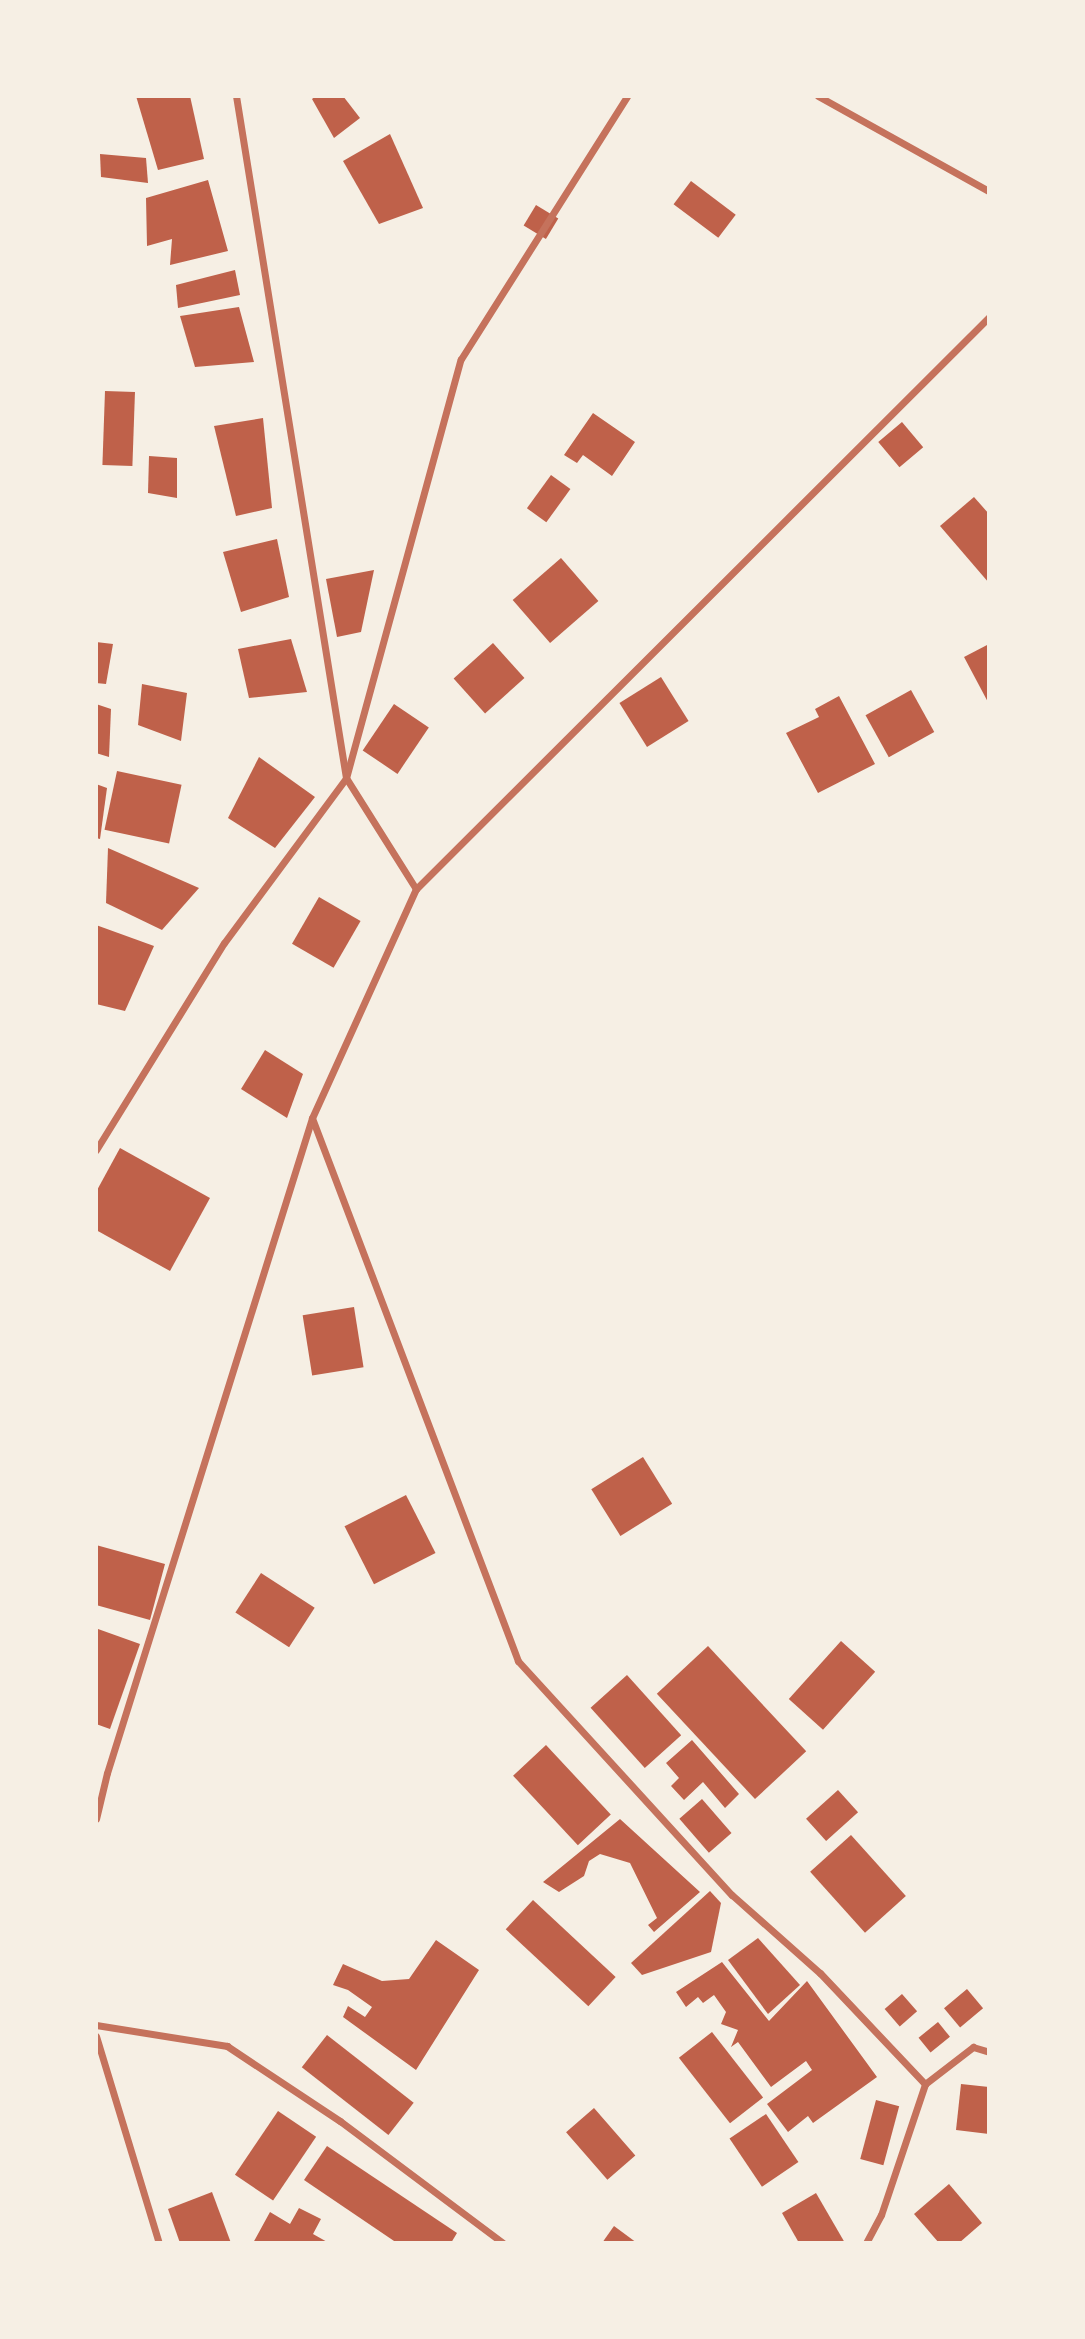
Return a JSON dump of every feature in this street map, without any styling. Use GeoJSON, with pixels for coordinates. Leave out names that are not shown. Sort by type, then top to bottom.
{"type":"FeatureCollection","features":[{"type":"Feature","properties":{"kind":"street"},"geometry":{"type":"LineString","coordinates":[[236,96],[346,778],[415,889]]}},
{"type":"Feature","properties":{"kind":"street"},"geometry":{"type":"LineString","coordinates":[[96,1150],[224,943],[346,778],[461,359],[627,96]]}},
{"type":"Feature","properties":{"kind":"street"},"geometry":{"type":"LineString","coordinates":[[818,96],[989,191]]}},
{"type":"Feature","properties":{"kind":"street"},"geometry":{"type":"LineString","coordinates":[[96,1819],[111,1760],[312,1118],[415,889],[989,317]]}},
{"type":"Feature","properties":{"kind":"street"},"geometry":{"type":"LineString","coordinates":[[312,1118],[518,1661],[732,1895],[820,1973],[925,2084]]}},
{"type":"Feature","properties":{"kind":"street"},"geometry":{"type":"LineString","coordinates":[[96,2025],[228,2046],[340,2121],[503,2243]]}},
{"type":"Feature","properties":{"kind":"street"},"geometry":{"type":"LineString","coordinates":[[96,2036],[159,2243]]}},
{"type":"Feature","properties":{"kind":"street"},"geometry":{"type":"LineString","coordinates":[[866,2243],[881,2215],[925,2084],[972,2047],[989,2052]]}},
{"type":"Feature","properties":{"kind":"building"},"geometry":{"type":"Polygon","coordinates":[[[136,96],[190,96],[204,159],[158,170],[136,96]]]}},
{"type":"Feature","properties":{"kind":"building"},"geometry":{"type":"Polygon","coordinates":[[[316,96],[343,96],[360,118],[334,138],[312,99],[316,96]]]}},
{"type":"Feature","properties":{"kind":"building"},"geometry":{"type":"Polygon","coordinates":[[[390,134],[423,208],[379,224],[343,161],[390,134]]]}},
{"type":"Feature","properties":{"kind":"building"},"geometry":{"type":"Polygon","coordinates":[[[100,154],[146,158],[148,183],[101,177],[100,154]]]}},
{"type":"Feature","properties":{"kind":"building"},"geometry":{"type":"Polygon","coordinates":[[[208,180],[228,251],[170,265],[172,239],[147,246],[146,198],[208,180]]]}},
{"type":"Feature","properties":{"kind":"building"},"geometry":{"type":"Polygon","coordinates":[[[691,181],[736,215],[718,238],[674,204],[691,181]]]}},
{"type":"Feature","properties":{"kind":"building"},"geometry":{"type":"Polygon","coordinates":[[[536,205],[558,218],[546,239],[524,226],[536,205]]]}},
{"type":"Feature","properties":{"kind":"building"},"geometry":{"type":"Polygon","coordinates":[[[235,270],[240,295],[178,308],[176,285],[235,270]]]}},
{"type":"Feature","properties":{"kind":"building"},"geometry":{"type":"Polygon","coordinates":[[[239,307],[254,362],[195,367],[180,316],[239,307]]]}},
{"type":"Feature","properties":{"kind":"building"},"geometry":{"type":"Polygon","coordinates":[[[105,391],[135,392],[132,466],[102,465],[105,391]]]}},
{"type":"Feature","properties":{"kind":"building"},"geometry":{"type":"Polygon","coordinates":[[[593,413],[635,442],[612,476],[583,455],[577,463],[564,455],[593,413]]]}},
{"type":"Feature","properties":{"kind":"building"},"geometry":{"type":"Polygon","coordinates":[[[263,418],[272,508],[236,516],[214,426],[263,418]]]}},
{"type":"Feature","properties":{"kind":"building"},"geometry":{"type":"Polygon","coordinates":[[[902,422],[923,447],[899,467],[878,442],[902,422]]]}},
{"type":"Feature","properties":{"kind":"building"},"geometry":{"type":"Polygon","coordinates":[[[149,456],[177,458],[177,498],[148,493],[149,456]]]}},
{"type":"Feature","properties":{"kind":"building"},"geometry":{"type":"Polygon","coordinates":[[[551,475],[570,489],[546,522],[527,508],[551,475]]]}},
{"type":"Feature","properties":{"kind":"building"},"geometry":{"type":"Polygon","coordinates":[[[974,497],[989,514],[989,583],[940,526],[974,497]]]}},
{"type":"Feature","properties":{"kind":"building"},"geometry":{"type":"Polygon","coordinates":[[[277,539],[289,597],[241,612],[223,552],[277,539]]]}},
{"type":"Feature","properties":{"kind":"building"},"geometry":{"type":"Polygon","coordinates":[[[561,558],[598,601],[550,643],[513,600],[561,558]]]}},
{"type":"Feature","properties":{"kind":"building"},"geometry":{"type":"Polygon","coordinates":[[[374,570],[361,632],[337,637],[326,579],[374,570]]]}},
{"type":"Feature","properties":{"kind":"building"},"geometry":{"type":"Polygon","coordinates":[[[291,639],[307,692],[249,698],[238,649],[291,639]]]}},
{"type":"Feature","properties":{"kind":"building"},"geometry":{"type":"Polygon","coordinates":[[[96,642],[113,644],[106,684],[96,683],[96,642]]]}},
{"type":"Feature","properties":{"kind":"building"},"geometry":{"type":"Polygon","coordinates":[[[493,643],[524,678],[485,713],[454,678],[493,643]]]}},
{"type":"Feature","properties":{"kind":"building"},"geometry":{"type":"Polygon","coordinates":[[[989,644],[989,704],[964,657],[989,644]]]}},
{"type":"Feature","properties":{"kind":"building"},"geometry":{"type":"Polygon","coordinates":[[[661,677],[689,721],[647,747],[619,703],[661,677]]]}},
{"type":"Feature","properties":{"kind":"building"},"geometry":{"type":"Polygon","coordinates":[[[142,684],[187,693],[181,741],[138,725],[142,684]]]}},
{"type":"Feature","properties":{"kind":"building"},"geometry":{"type":"Polygon","coordinates":[[[911,690],[934,732],[889,757],[866,715],[911,690]]]}},
{"type":"Feature","properties":{"kind":"building"},"geometry":{"type":"Polygon","coordinates":[[[839,696],[875,764],[818,793],[786,733],[819,717],[815,709],[839,696]]]}},
{"type":"Feature","properties":{"kind":"building"},"geometry":{"type":"Polygon","coordinates":[[[96,704],[111,709],[109,757],[96,753],[96,704]]]}},
{"type":"Feature","properties":{"kind":"building"},"geometry":{"type":"Polygon","coordinates":[[[394,704],[429,727],[398,774],[363,750],[394,704]]]}},
{"type":"Feature","properties":{"kind":"building"},"geometry":{"type":"Polygon","coordinates":[[[259,757],[315,797],[275,848],[228,818],[259,757]]]}},
{"type":"Feature","properties":{"kind":"building"},"geometry":{"type":"Polygon","coordinates":[[[117,771],[182,785],[169,843],[105,830],[117,771]]]}},
{"type":"Feature","properties":{"kind":"building"},"geometry":{"type":"Polygon","coordinates":[[[96,784],[107,788],[100,839],[96,838],[96,784]]]}},
{"type":"Feature","properties":{"kind":"building"},"geometry":{"type":"Polygon","coordinates":[[[108,848],[199,888],[162,930],[106,903],[108,848]]]}},
{"type":"Feature","properties":{"kind":"building"},"geometry":{"type":"Polygon","coordinates":[[[319,897],[361,921],[334,968],[292,944],[319,897]]]}},
{"type":"Feature","properties":{"kind":"building"},"geometry":{"type":"Polygon","coordinates":[[[96,925],[154,946],[125,1011],[96,1004],[96,925]]]}},
{"type":"Feature","properties":{"kind":"building"},"geometry":{"type":"Polygon","coordinates":[[[265,1050],[303,1074],[287,1118],[241,1089],[265,1050]]]}},
{"type":"Feature","properties":{"kind":"building"},"geometry":{"type":"Polygon","coordinates":[[[120,1148],[210,1198],[170,1271],[96,1230],[96,1192],[120,1148]]]}},
{"type":"Feature","properties":{"kind":"building"},"geometry":{"type":"Polygon","coordinates":[[[354,1307],[364,1367],[312,1375],[303,1315],[354,1307]]]}},
{"type":"Feature","properties":{"kind":"building"},"geometry":{"type":"Polygon","coordinates":[[[643,1457],[672,1504],[620,1536],[591,1489],[643,1457]]]}},
{"type":"Feature","properties":{"kind":"building"},"geometry":{"type":"Polygon","coordinates":[[[406,1495],[436,1553],[374,1584],[345,1526],[406,1495]]]}},
{"type":"Feature","properties":{"kind":"building"},"geometry":{"type":"Polygon","coordinates":[[[96,1545],[165,1564],[150,1620],[96,1605],[96,1545]]]}},
{"type":"Feature","properties":{"kind":"building"},"geometry":{"type":"Polygon","coordinates":[[[261,1573],[315,1608],[289,1647],[235,1612],[261,1573]]]}},
{"type":"Feature","properties":{"kind":"building"},"geometry":{"type":"Polygon","coordinates":[[[98,1629],[140,1644],[110,1729],[96,1724],[98,1629]]]}},
{"type":"Feature","properties":{"kind":"building"},"geometry":{"type":"Polygon","coordinates":[[[841,1641],[875,1672],[823,1730],[789,1699],[841,1641]]]}},
{"type":"Feature","properties":{"kind":"building"},"geometry":{"type":"Polygon","coordinates":[[[708,1646],[806,1751],[755,1799],[657,1694],[708,1646]]]}},
{"type":"Feature","properties":{"kind":"building"},"geometry":{"type":"Polygon","coordinates":[[[627,1675],[681,1735],[645,1768],[591,1708],[627,1675]]]}},
{"type":"Feature","properties":{"kind":"building"},"geometry":{"type":"Polygon","coordinates":[[[692,1740],[739,1794],[725,1808],[703,1782],[684,1800],[671,1786],[679,1778],[666,1763],[692,1740]]]}},
{"type":"Feature","properties":{"kind":"building"},"geometry":{"type":"Polygon","coordinates":[[[546,1745],[611,1814],[578,1845],[513,1776],[546,1745]]]}},
{"type":"Feature","properties":{"kind":"building"},"geometry":{"type":"Polygon","coordinates":[[[838,1790],[858,1812],[826,1841],[806,1819],[838,1790]]]}},
{"type":"Feature","properties":{"kind":"building"},"geometry":{"type":"Polygon","coordinates":[[[702,1799],[732,1833],[709,1853],[679,1819],[702,1799]]]}},
{"type":"Feature","properties":{"kind":"building"},"geometry":{"type":"Polygon","coordinates":[[[620,1819],[700,1892],[654,1932],[648,1925],[657,1918],[630,1863],[600,1854],[589,1861],[584,1876],[559,1892],[543,1882],[620,1819]]]}},
{"type":"Feature","properties":{"kind":"building"},"geometry":{"type":"Polygon","coordinates":[[[851,1835],[906,1896],[865,1933],[810,1872],[851,1835]]]}},
{"type":"Feature","properties":{"kind":"building"},"geometry":{"type":"Polygon","coordinates":[[[710,1891],[721,1903],[711,1952],[642,1975],[631,1963],[710,1891]]]}},
{"type":"Feature","properties":{"kind":"building"},"geometry":{"type":"Polygon","coordinates":[[[533,1900],[616,1977],[588,2006],[506,1929],[533,1900]]]}},
{"type":"Feature","properties":{"kind":"building"},"geometry":{"type":"Polygon","coordinates":[[[758,1938],[800,1985],[768,2014],[728,1960],[758,1938]]]}},
{"type":"Feature","properties":{"kind":"building"},"geometry":{"type":"Polygon","coordinates":[[[436,1940],[479,1970],[416,2070],[343,2017],[348,2006],[365,2017],[372,2007],[348,1990],[333,1985],[343,1964],[382,1981],[409,1979],[436,1940]]]}},
{"type":"Feature","properties":{"kind":"building"},"geometry":{"type":"Polygon","coordinates":[[[722,1962],[769,2021],[807,1981],[877,2077],[813,2123],[808,2116],[788,2132],[767,2104],[812,2070],[806,2061],[771,2087],[738,2042],[731,2047],[738,2030],[721,2024],[726,2012],[714,1995],[703,2003],[698,1997],[686,2007],[676,1992],[722,1962]]]}},
{"type":"Feature","properties":{"kind":"building"},"geometry":{"type":"Polygon","coordinates":[[[967,1989],[983,2008],[960,2027],[944,2008],[967,1989]]]}},
{"type":"Feature","properties":{"kind":"building"},"geometry":{"type":"Polygon","coordinates":[[[902,1994],[917,2011],[900,2026],[885,2009],[902,1994]]]}},
{"type":"Feature","properties":{"kind":"building"},"geometry":{"type":"Polygon","coordinates":[[[938,2022],[950,2037],[931,2052],[919,2038],[938,2022]]]}},
{"type":"Feature","properties":{"kind":"building"},"geometry":{"type":"Polygon","coordinates":[[[712,2032],[763,2097],[730,2123],[679,2058],[712,2032]]]}},
{"type":"Feature","properties":{"kind":"building"},"geometry":{"type":"Polygon","coordinates":[[[327,2035],[414,2103],[388,2135],[302,2067],[327,2035]]]}},
{"type":"Feature","properties":{"kind":"building"},"geometry":{"type":"Polygon","coordinates":[[[961,2084],[989,2087],[989,2134],[956,2130],[961,2084]]]}},
{"type":"Feature","properties":{"kind":"building"},"geometry":{"type":"Polygon","coordinates":[[[876,2100],[899,2106],[883,2165],[860,2159],[876,2100]]]}},
{"type":"Feature","properties":{"kind":"building"},"geometry":{"type":"Polygon","coordinates":[[[594,2108],[635,2156],[607,2180],[566,2132],[594,2108]]]}},
{"type":"Feature","properties":{"kind":"building"},"geometry":{"type":"Polygon","coordinates":[[[278,2111],[316,2137],[273,2201],[235,2175],[278,2111]]]}},
{"type":"Feature","properties":{"kind":"building"},"geometry":{"type":"Polygon","coordinates":[[[766,2114],[798,2162],[762,2187],[730,2139],[766,2114]]]}},
{"type":"Feature","properties":{"kind":"building"},"geometry":{"type":"Polygon","coordinates":[[[327,2146],[457,2233],[451,2243],[397,2243],[304,2180],[327,2146]]]}},
{"type":"Feature","properties":{"kind":"building"},"geometry":{"type":"Polygon","coordinates":[[[949,2184],[982,2223],[959,2243],[939,2243],[914,2214],[949,2184]]]}},
{"type":"Feature","properties":{"kind":"building"},"geometry":{"type":"Polygon","coordinates":[[[212,2192],[231,2243],[180,2243],[168,2209],[212,2192]]]}},
{"type":"Feature","properties":{"kind":"building"},"geometry":{"type":"Polygon","coordinates":[[[816,2193],[845,2243],[799,2243],[782,2213],[816,2193]]]}},
{"type":"Feature","properties":{"kind":"building"},"geometry":{"type":"Polygon","coordinates":[[[299,2208],[321,2219],[313,2234],[329,2243],[253,2243],[270,2212],[290,2224],[299,2208]]]}},
{"type":"Feature","properties":{"kind":"building"},"geometry":{"type":"Polygon","coordinates":[[[614,2226],[637,2243],[602,2243],[614,2226]]]}}]}
